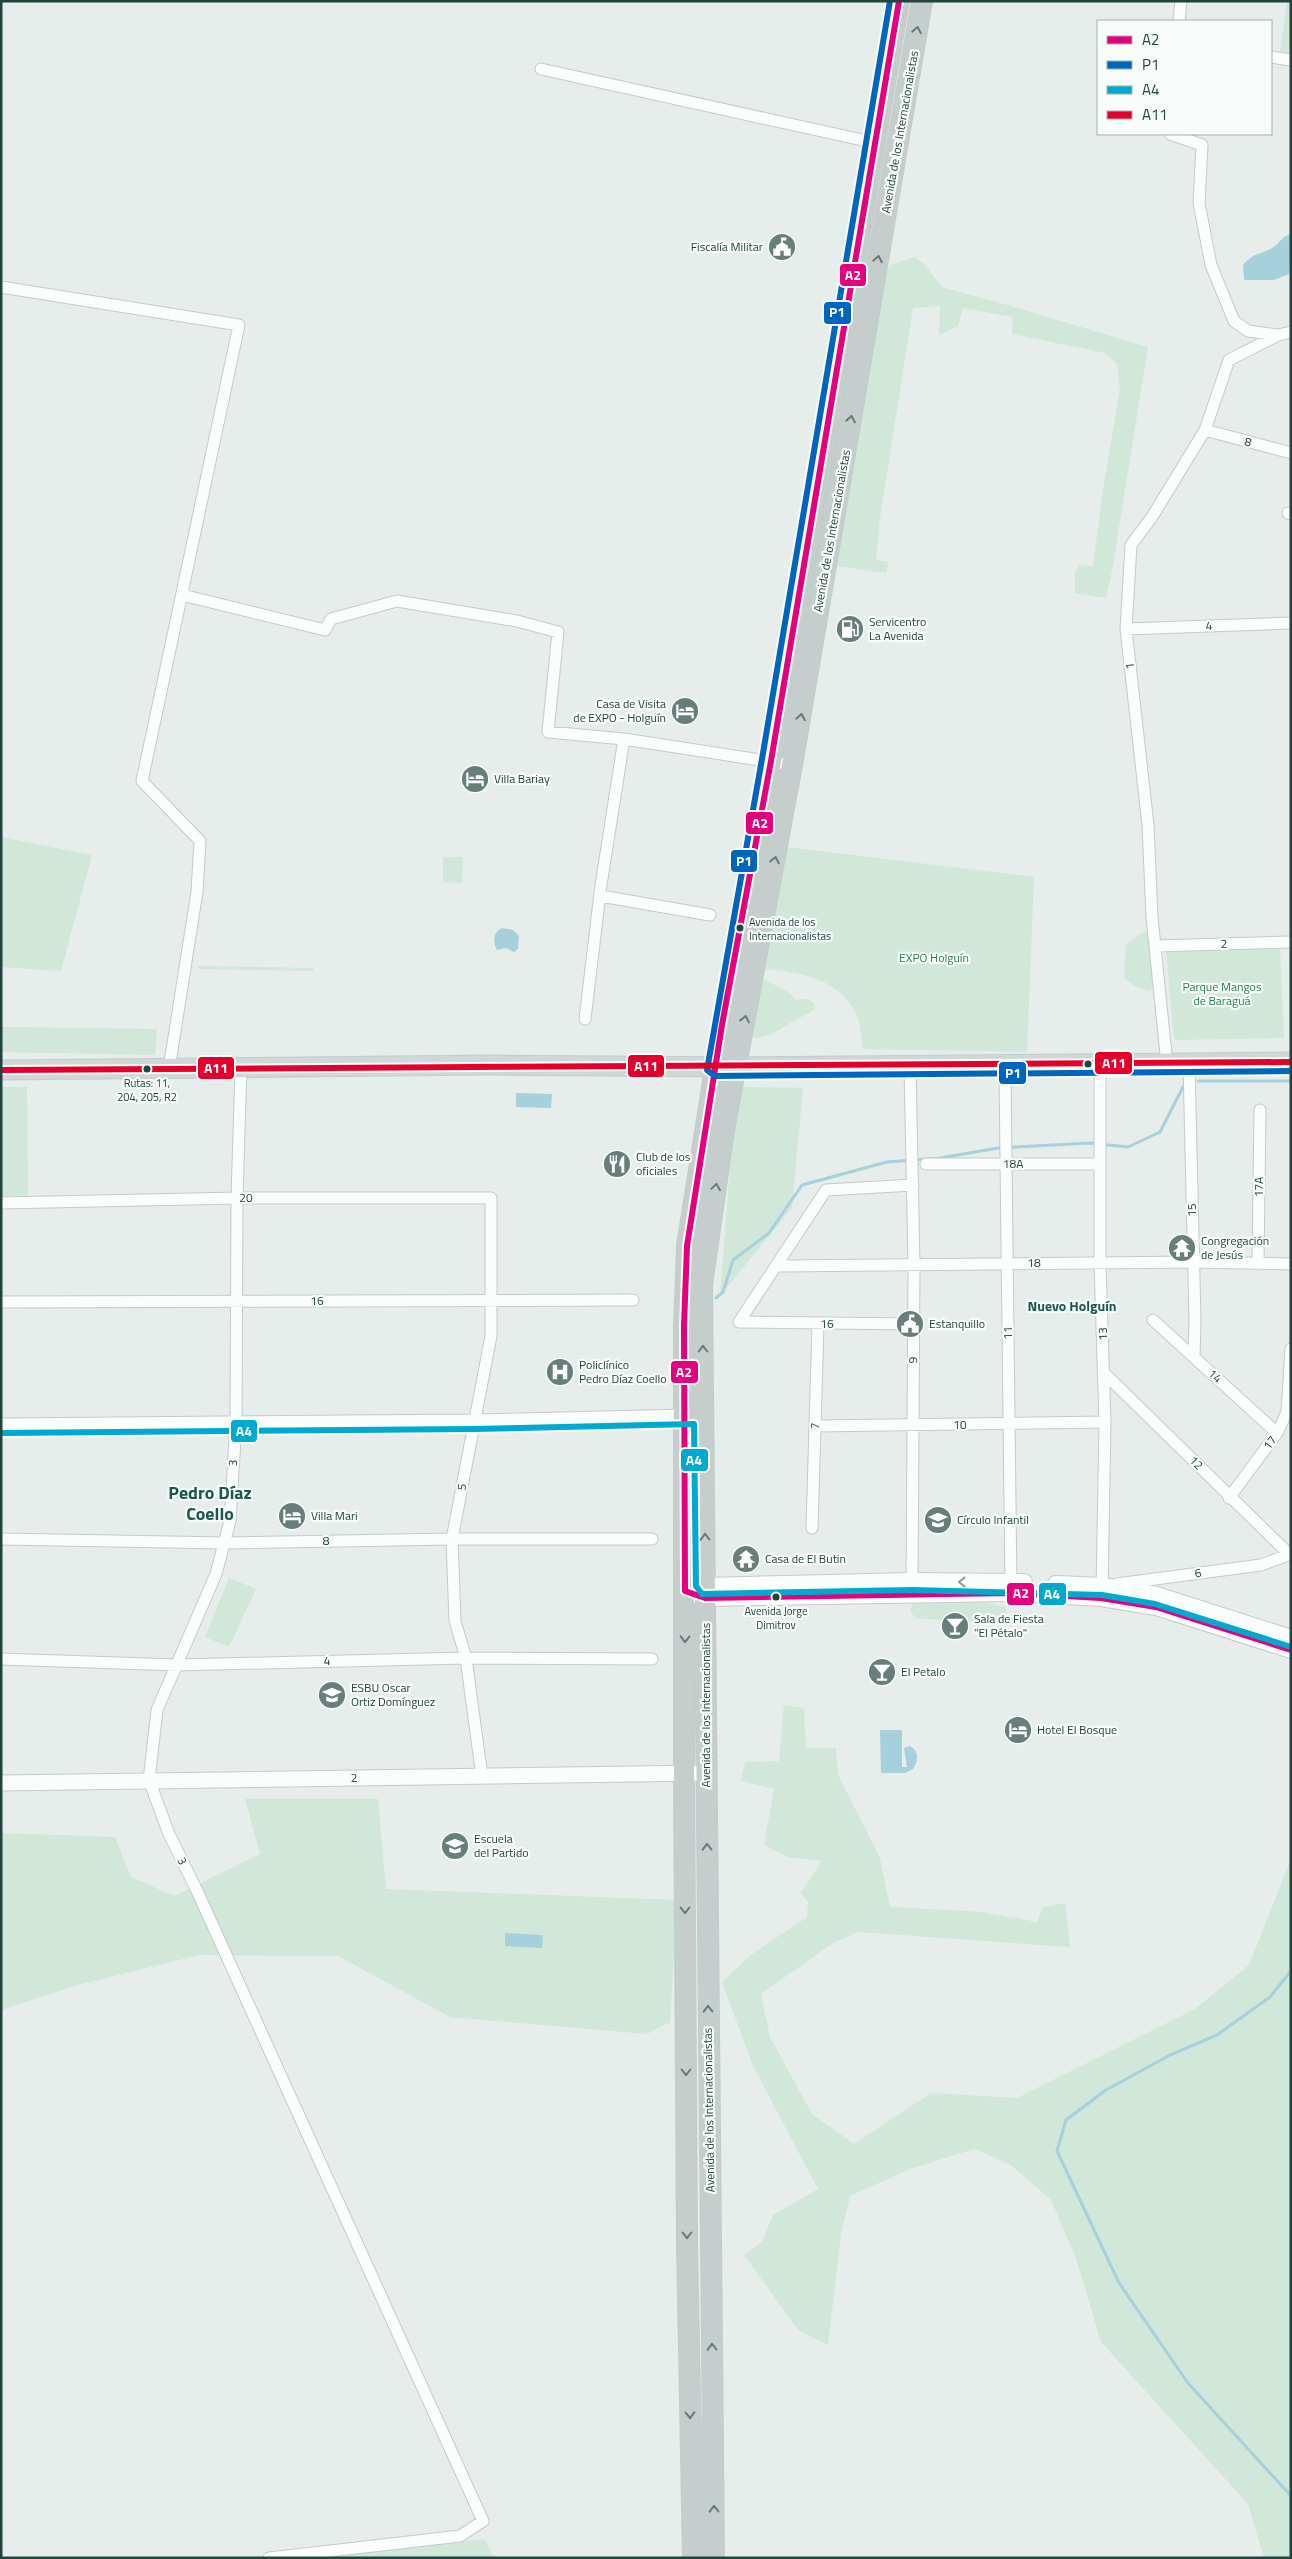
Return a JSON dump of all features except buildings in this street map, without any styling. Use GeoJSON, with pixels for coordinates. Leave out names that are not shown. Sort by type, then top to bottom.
{"type":"FeatureCollection","features":[{"type":"Feature","properties":{"kind":"highway","name":"Avenida de los Internacionalistas"},"geometry":{"type":"LineString","coordinates":[[714,2558],[705,1592],[694,1415],[684,1319],[687,1246],[715,1067],[771,761],[900,1]]}},
{"type":"Feature","properties":{"kind":"highway","name":"Avenida de los Internacionalistas"},"geometry":{"type":"LineString","coordinates":[[693,2558],[687,2232],[684,1774],[685,1591],[702,1285],[724,1130],[792,765],[922,1]]}},
{"type":"Feature","properties":{"kind":"main road"},"geometry":{"type":"LineString","coordinates":[[1,1070],[489,1065],[736,1067],[1291,1062]]}},
{"type":"Feature","properties":{"kind":"main road"},"geometry":{"type":"LineString","coordinates":[[685,1591],[1011,1587],[1157,1595],[1291,1638]]}},
{"type":"Feature","properties":{"kind":"main road"},"geometry":{"type":"LineString","coordinates":[[1102,1592],[1156,1607],[1291,1650]]}},
{"type":"Feature","properties":{"kind":"street"},"geometry":{"type":"LineString","coordinates":[[1179,20],[1181,1]]}},
{"type":"Feature","properties":{"kind":"street"},"geometry":{"type":"LineString","coordinates":[[1272,57],[1291,60]]}},
{"type":"Feature","properties":{"kind":"street"},"geometry":{"type":"LineString","coordinates":[[541,69],[876,143]]}},
{"type":"Feature","properties":{"kind":"street"},"geometry":{"type":"LineString","coordinates":[[1173,135],[1202,145],[1199,204],[1211,265],[1234,320],[1248,331],[1278,335]]}},
{"type":"Feature","properties":{"kind":"street"},"geometry":{"type":"LineString","coordinates":[[1,287],[239,326],[142,781],[200,841],[197,892],[169,1069]]}},
{"type":"Feature","properties":{"kind":"street","name":"1"},"geometry":{"type":"LineString","coordinates":[[1167,1064],[1157,946],[1152,917],[1148,825],[1126,629],[1131,545],[1152,518],[1206,430],[1229,360],[1278,335],[1291,332]]}},
{"type":"Feature","properties":{"kind":"street","name":"8"},"geometry":{"type":"LineString","coordinates":[[1206,430],[1291,453]]}},
{"type":"Feature","properties":{"kind":"street"},"geometry":{"type":"LineString","coordinates":[[182,595],[324,630],[331,619],[397,602],[517,621],[558,632],[548,732],[624,739],[792,765]]}},
{"type":"Feature","properties":{"kind":"street","name":"4"},"geometry":{"type":"LineString","coordinates":[[1126,629],[1291,623]]}},
{"type":"Feature","properties":{"kind":"street"},"geometry":{"type":"LineString","coordinates":[[585,1019],[624,739]]}},
{"type":"Feature","properties":{"kind":"street"},"geometry":{"type":"LineString","coordinates":[[601,896],[710,915]]}},
{"type":"Feature","properties":{"kind":"street","name":"2"},"geometry":{"type":"LineString","coordinates":[[1157,946],[1291,942]]}},
{"type":"Feature","properties":{"kind":"street","name":"15"},"geometry":{"type":"LineString","coordinates":[[1189,1064],[1194,1356]]}},
{"type":"Feature","properties":{"kind":"street","name":"9"},"geometry":{"type":"LineString","coordinates":[[910,1065],[914,1265],[912,1588]]}},
{"type":"Feature","properties":{"kind":"street","name":"3"},"geometry":{"type":"LineString","coordinates":[[242,1068],[237,1198],[236,1423],[230,1521],[216,1574],[157,1710],[149,1780],[169,1834],[198,1893],[483,2521],[460,2536],[270,2558]]}},
{"type":"Feature","properties":{"kind":"street","name":"13"},"geometry":{"type":"LineString","coordinates":[[1100,1070],[1100,1263],[1105,1422],[1102,1592]]}},
{"type":"Feature","properties":{"kind":"street","name":"11"},"geometry":{"type":"LineString","coordinates":[[1005,1073],[1011,1587]]}},
{"type":"Feature","properties":{"kind":"street","name":"17A"},"geometry":{"type":"LineString","coordinates":[[1258,1264],[1260,1110]]}},
{"type":"Feature","properties":{"kind":"street","name":"18A"},"geometry":{"type":"LineString","coordinates":[[926,1164],[1099,1164]]}},
{"type":"Feature","properties":{"kind":"street"},"geometry":{"type":"LineString","coordinates":[[778,1266],[824,1193],[829,1189],[913,1186]]}},
{"type":"Feature","properties":{"kind":"street","name":"20"},"geometry":{"type":"LineString","coordinates":[[1,1203],[237,1198],[490,1198]]}},
{"type":"Feature","properties":{"kind":"street","name":"5"},"geometry":{"type":"LineString","coordinates":[[482,1777],[466,1658],[455,1621],[452,1539],[491,1336],[490,1198]]}},
{"type":"Feature","properties":{"kind":"street","name":"18"},"geometry":{"type":"LineString","coordinates":[[778,1266],[1193,1262],[1291,1264]]}},
{"type":"Feature","properties":{"kind":"street","name":"16"},"geometry":{"type":"LineString","coordinates":[[778,1266],[739,1322],[914,1324]]}},
{"type":"Feature","properties":{"kind":"street","name":"16"},"geometry":{"type":"LineString","coordinates":[[1,1302],[633,1300]]}},
{"type":"Feature","properties":{"kind":"street","name":"14"},"geometry":{"type":"LineString","coordinates":[[1153,1320],[1277,1433]]}},
{"type":"Feature","properties":{"kind":"street","name":"7"},"geometry":{"type":"LineString","coordinates":[[812,1528],[818,1324]]}},
{"type":"Feature","properties":{"kind":"street","name":"17"},"geometry":{"type":"LineString","coordinates":[[1229,1498],[1277,1433],[1288,1406],[1291,1349]]}},
{"type":"Feature","properties":{"kind":"street","name":"12"},"geometry":{"type":"LineString","coordinates":[[1104,1373],[1229,1498],[1289,1554]]}},
{"type":"Feature","properties":{"kind":"street"},"geometry":{"type":"LineString","coordinates":[[1,1424],[474,1420],[694,1415]]}},
{"type":"Feature","properties":{"kind":"street","name":"10"},"geometry":{"type":"LineString","coordinates":[[815,1426],[1010,1425],[1105,1422]]}},
{"type":"Feature","properties":{"kind":"street","name":"8"},"geometry":{"type":"LineString","coordinates":[[1,1539],[225,1543],[452,1539],[652,1539]]}},
{"type":"Feature","properties":{"kind":"street","name":"6"},"geometry":{"type":"LineString","coordinates":[[1102,1592],[1261,1565],[1289,1554]]}},
{"type":"Feature","properties":{"kind":"street","name":"4"},"geometry":{"type":"LineString","coordinates":[[1,1659],[177,1665],[466,1658],[652,1659]]}},
{"type":"Feature","properties":{"kind":"street","name":"2"},"geometry":{"type":"LineString","coordinates":[[1,1783],[706,1773]]}},
{"type":"Feature","properties":{"kind":"green space"},"geometry":{"type":"Polygon","coordinates":[[[1287,1],[1291,1],[1291,53],[1280,51],[1287,1]]]}},
{"type":"Feature","properties":{"kind":"green space"},"geometry":{"type":"Polygon","coordinates":[[[915,257],[924,264],[942,287],[1148,347],[1106,598],[1075,593],[1075,572],[1080,565],[1093,567],[1103,489],[1120,389],[1117,364],[1105,353],[1012,334],[1013,317],[963,308],[958,326],[939,335],[940,306],[913,308],[880,518],[876,560],[889,562],[886,573],[836,566],[885,271],[893,264],[915,257]]]}},
{"type":"Feature","properties":{"kind":"green space"},"geometry":{"type":"Polygon","coordinates":[[[1,837],[92,855],[61,971],[1,967],[1,837]]]}},
{"type":"Feature","properties":{"kind":"green space","name":"EXPO Holguín"},"geometry":{"type":"Polygon","coordinates":[[[787,847],[1034,877],[1027,1052],[863,1049],[857,1015],[841,993],[830,985],[805,975],[765,969],[787,847]]]}},
{"type":"Feature","properties":{"kind":"green space"},"geometry":{"type":"Polygon","coordinates":[[[443,857],[463,857],[462,883],[443,882],[443,857]]]}},
{"type":"Feature","properties":{"kind":"green space"},"geometry":{"type":"Polygon","coordinates":[[[1144,932],[1148,934],[1154,988],[1149,991],[1136,987],[1124,978],[1126,944],[1144,932]]]}},
{"type":"Feature","properties":{"kind":"green space","name":"Parque Mangos de Baraguá"},"geometry":{"type":"Polygon","coordinates":[[[1280,946],[1284,1038],[1174,1040],[1166,951],[1280,946]]]}},
{"type":"Feature","properties":{"kind":"green space"},"geometry":{"type":"Polygon","coordinates":[[[198,966],[313,968],[313,971],[199,969],[198,966]]]}},
{"type":"Feature","properties":{"kind":"green space"},"geometry":{"type":"Polygon","coordinates":[[[763,979],[787,991],[796,1000],[808,999],[814,1003],[815,1008],[813,1011],[774,1033],[764,1037],[751,1038],[763,979]]]}},
{"type":"Feature","properties":{"kind":"green space"},"geometry":{"type":"Polygon","coordinates":[[[1,1027],[157,1029],[155,1055],[1,1052],[1,1027]]]}},
{"type":"Feature","properties":{"kind":"green space"},"geometry":{"type":"Polygon","coordinates":[[[1,1087],[27,1087],[28,1196],[1,1196],[1,1087]]]}},
{"type":"Feature","properties":{"kind":"green space"},"geometry":{"type":"Polygon","coordinates":[[[741,1087],[803,1088],[792,1208],[720,1296],[730,1166],[741,1087]]]}},
{"type":"Feature","properties":{"kind":"green space"},"geometry":{"type":"Polygon","coordinates":[[[229,1578],[256,1589],[229,1647],[205,1637],[229,1578]]]}},
{"type":"Feature","properties":{"kind":"green space"},"geometry":{"type":"Polygon","coordinates":[[[914,1601],[982,1602],[1006,1607],[1006,1616],[1001,1620],[955,1621],[915,1618],[910,1610],[914,1601]]]}},
{"type":"Feature","properties":{"kind":"green space"},"geometry":{"type":"Polygon","coordinates":[[[784,1705],[804,1708],[806,1748],[836,1748],[838,1775],[880,1858],[890,1907],[982,1912],[1037,1922],[1043,1907],[1065,1903],[1070,1947],[858,1932],[833,1943],[761,1994],[770,2037],[812,2114],[854,2144],[931,2093],[1017,2098],[1195,2009],[1249,1965],[1291,1859],[1291,2558],[1264,2558],[1248,2504],[1101,2342],[1076,2258],[1051,2200],[1011,2165],[974,2149],[910,2169],[850,2196],[841,2234],[828,2345],[798,2330],[744,2255],[762,2242],[773,2215],[818,2189],[753,2066],[722,1982],[752,1954],[807,1917],[808,1902],[801,1893],[822,1861],[787,1857],[764,1845],[774,1789],[741,1781],[745,1762],[779,1761],[784,1705]]]}},
{"type":"Feature","properties":{"kind":"green space"},"geometry":{"type":"Polygon","coordinates":[[[245,1799],[378,1799],[386,1889],[677,1900],[670,2022],[647,2034],[450,2017],[338,1956],[199,1955],[78,1985],[1,2010],[1,1833],[115,1837],[131,1877],[174,1896],[260,1854],[245,1799]]]}},
{"type":"Feature","properties":{"kind":"green space"},"geometry":{"type":"Polygon","coordinates":[[[485,2539],[494,2558],[321,2558],[485,2539]]]}},
{"type":"Feature","properties":{"kind":"water"},"geometry":{"type":"Polygon","coordinates":[[[1291,234],[1289,274],[1274,280],[1244,280],[1243,265],[1247,261],[1255,255],[1275,246],[1284,237],[1291,234]]]}},
{"type":"Feature","properties":{"kind":"water"},"geometry":{"type":"Polygon","coordinates":[[[502,928],[513,930],[519,936],[518,949],[514,952],[506,948],[497,950],[494,938],[496,932],[502,928]]]}},
{"type":"Feature","properties":{"kind":"water"},"geometry":{"type":"Polygon","coordinates":[[[516,1093],[552,1094],[551,1108],[516,1107],[516,1093]]]}},
{"type":"Feature","properties":{"kind":"water"},"geometry":{"type":"Polygon","coordinates":[[[880,1730],[902,1730],[902,1767],[907,1767],[904,1748],[910,1746],[917,1754],[913,1769],[905,1773],[881,1773],[880,1730]]]}},
{"type":"Feature","properties":{"kind":"water"},"geometry":{"type":"Polygon","coordinates":[[[505,1933],[543,1935],[542,1948],[505,1946],[505,1933]]]}},
{"type":"Feature","properties":{"kind":"waterway"},"geometry":{"type":"LineString","coordinates":[[1198,1081],[1291,1081]]}},
{"type":"Feature","properties":{"kind":"waterway"},"geometry":{"type":"LineString","coordinates":[[716,1298],[723,1292],[733,1260],[769,1233],[802,1185],[887,1162],[940,1158],[998,1148],[1090,1143],[1128,1147],[1160,1132],[1183,1087]]}},
{"type":"Feature","properties":{"kind":"waterway"},"geometry":{"type":"LineString","coordinates":[[1291,1971],[1270,1997],[1217,2035],[1170,2055],[1106,2090],[1066,2120],[1057,2151],[1119,2283],[1188,2383],[1291,2496]]}},
{"type":"Feature","properties":{"kind":"transit line","name":"P1"},"geometry":{"type":"LineString","coordinates":[[890,1],[762,759],[707,1070],[715,1076],[1291,1071]]}},
{"type":"Feature","properties":{"kind":"transit line","name":"A2"},"geometry":{"type":"LineString","coordinates":[[899,1],[771,761],[722,1025],[687,1246],[684,1326],[685,1591],[705,1598],[1010,1593],[1101,1598],[1156,1607],[1291,1650]]}},
{"type":"Feature","properties":{"kind":"transit line","name":"A11"},"geometry":{"type":"LineString","coordinates":[[1,1070],[1291,1062]]}},
{"type":"Feature","properties":{"kind":"transit line","name":"A4"},"geometry":{"type":"LineString","coordinates":[[1,1433],[474,1429],[694,1424],[696,1586],[702,1594],[912,1590],[1102,1595],[1155,1604],[1288,1646]]}},
{"type":"Feature","properties":{"kind":"place","name":"Fiscalía Militar"},"geometry":{"type":"Point","coordinates":[782,247]}},
{"type":"Feature","properties":{"kind":"place","name":"Servicentro La Avenida"},"geometry":{"type":"Point","coordinates":[850,629]}},
{"type":"Feature","properties":{"kind":"place","name":"Casa de Visita de EXPO - Holguín"},"geometry":{"type":"Point","coordinates":[685,711]}},
{"type":"Feature","properties":{"kind":"place","name":"Villa Bariay"},"geometry":{"type":"Point","coordinates":[475,779]}},
{"type":"Feature","properties":{"kind":"place","name":"Avenida de los Internacionalistas"},"geometry":{"type":"Point","coordinates":[740,928]}},
{"type":"Feature","properties":{"kind":"place","name":"Rutas: 11, 204, 205, R2"},"geometry":{"type":"Point","coordinates":[147,1069]}},
{"type":"Feature","properties":{"kind":"place","name":"Club de los oficiales"},"geometry":{"type":"Point","coordinates":[617,1164]}},
{"type":"Feature","properties":{"kind":"place","name":"Congregación de Jesús"},"geometry":{"type":"Point","coordinates":[1182,1248]}},
{"type":"Feature","properties":{"kind":"place","name":"Estanquillo"},"geometry":{"type":"Point","coordinates":[910,1324]}},
{"type":"Feature","properties":{"kind":"place","name":"Policlínico Pedro Díaz Coello"},"geometry":{"type":"Point","coordinates":[560,1372]}},
{"type":"Feature","properties":{"kind":"place","name":"Villa Mari"},"geometry":{"type":"Point","coordinates":[292,1516]}},
{"type":"Feature","properties":{"kind":"place","name":"Círculo Infantil"},"geometry":{"type":"Point","coordinates":[938,1520]}},
{"type":"Feature","properties":{"kind":"place","name":"Casa de El Butin"},"geometry":{"type":"Point","coordinates":[746,1559]}},
{"type":"Feature","properties":{"kind":"place","name":"Avenida Jorge Dimitrov"},"geometry":{"type":"Point","coordinates":[776,1597]}},
{"type":"Feature","properties":{"kind":"place","name":"Sala de Fiesta \"El Pétalo\""},"geometry":{"type":"Point","coordinates":[955,1626]}},
{"type":"Feature","properties":{"kind":"place","name":"El Petalo"},"geometry":{"type":"Point","coordinates":[882,1672]}},
{"type":"Feature","properties":{"kind":"place","name":"ESBU Oscar Ortiz Domínguez"},"geometry":{"type":"Point","coordinates":[332,1695]}},
{"type":"Feature","properties":{"kind":"place","name":"Hotel El Bosque"},"geometry":{"type":"Point","coordinates":[1018,1730]}},
{"type":"Feature","properties":{"kind":"place","name":"Escuela del Partido"},"geometry":{"type":"Point","coordinates":[455,1846]}},
{"type":"Feature","properties":{"kind":"district","name":"Nuevo Holguín"},"geometry":{"type":"Point","coordinates":[1072,1306]}},
{"type":"Feature","properties":{"kind":"district","name":"Pedro Díaz Coello"},"geometry":{"type":"Point","coordinates":[210,1504]}}]}
